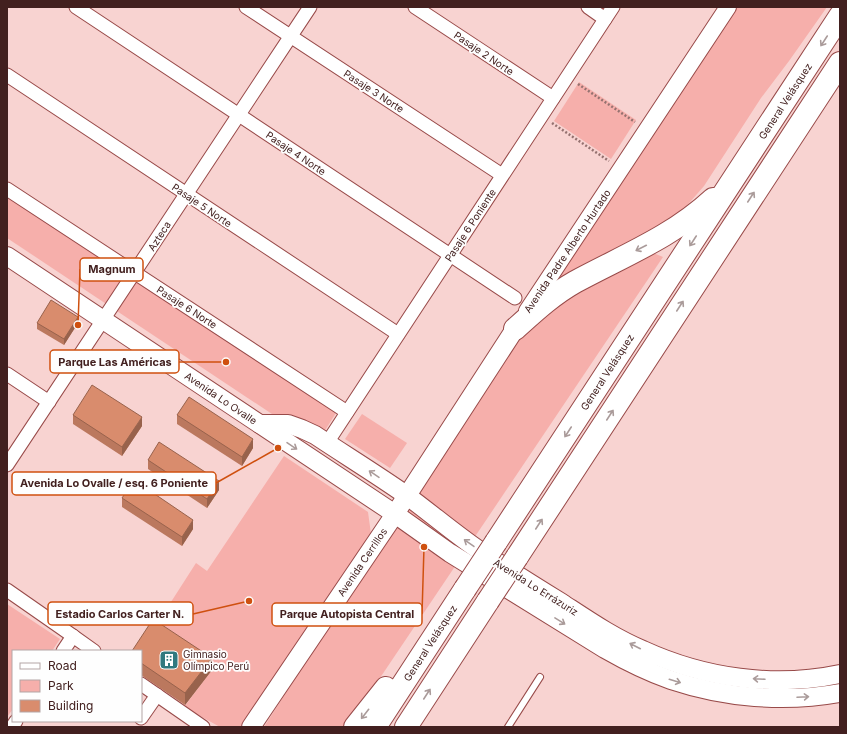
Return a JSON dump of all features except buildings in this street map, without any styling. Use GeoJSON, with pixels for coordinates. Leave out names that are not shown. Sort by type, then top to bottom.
{"type":"FeatureCollection","features":[{"type":"Feature","properties":{"kind":"highway","name":"General Velásquez"},"geometry":{"type":"LineString","coordinates":[[375,727],[840,16]]}},
{"type":"Feature","properties":{"kind":"highway"},"geometry":{"type":"LineString","coordinates":[[406,727],[840,63]]}},
{"type":"Feature","properties":{"kind":"highway"},"geometry":{"type":"LineString","coordinates":[[515,329],[538,308],[562,290],[649,244],[687,220],[705,206],[737,173]]}},
{"type":"Feature","properties":{"kind":"highway"},"geometry":{"type":"LineString","coordinates":[[355,727],[390,683],[437,632]]}},
{"type":"Feature","properties":{"kind":"main road","name":"Avenida Lo Ovalle"},"geometry":{"type":"LineString","coordinates":[[7,256],[394,514]]}},
{"type":"Feature","properties":{"kind":"main road","name":"Avenida Padre Alberto Hurtado"},"geometry":{"type":"LineString","coordinates":[[406,496],[515,329]]}},
{"type":"Feature","properties":{"kind":"main road","name":"Avenida Lo Errázuriz"},"geometry":{"type":"LineString","coordinates":[[260,424],[288,424],[315,435],[406,496],[483,553],[593,623],[643,650],[683,666],[739,678],[787,680],[840,674]]}},
{"type":"Feature","properties":{"kind":"main road","name":"Avenida Cerrillos"},"geometry":{"type":"LineString","coordinates":[[250,727],[406,496]]}},
{"type":"Feature","properties":{"kind":"main road","name":"Avenida Lo Errázuriz"},"geometry":{"type":"LineString","coordinates":[[394,514],[450,553],[527,601],[605,649],[649,672],[697,688],[743,696],[782,698],[840,693]]}},
{"type":"Feature","properties":{"kind":"street","name":"Pasaje 4 Norte"},"geometry":{"type":"LineString","coordinates":[[76,7],[515,298]]}},
{"type":"Feature","properties":{"kind":"street","name":"Pasaje 3 Norte"},"geometry":{"type":"LineString","coordinates":[[246,7],[502,175]]}},
{"type":"Feature","properties":{"kind":"street","name":"Azteca"},"geometry":{"type":"LineString","coordinates":[[7,465],[310,7]]}},
{"type":"Feature","properties":{"kind":"street","name":"Pasaje 2 Norte"},"geometry":{"type":"LineString","coordinates":[[415,7],[553,98]]}},
{"type":"Feature","properties":{"kind":"street"},"geometry":{"type":"LineString","coordinates":[[588,7],[606,19]]}},
{"type":"Feature","properties":{"kind":"street","name":"Pasaje 6 Poniente"},"geometry":{"type":"LineString","coordinates":[[327,443],[613,7]]}},
{"type":"Feature","properties":{"kind":"street","name":"Avenida Padre Alberto Hurtado"},"geometry":{"type":"LineString","coordinates":[[515,329],[728,7]]}},
{"type":"Feature","properties":{"kind":"street","name":"Pasaje 5 Norte"},"geometry":{"type":"LineString","coordinates":[[7,75],[398,334]]}},
{"type":"Feature","properties":{"kind":"street","name":"Pasaje 6 Norte"},"geometry":{"type":"LineString","coordinates":[[7,189],[347,412]]}},
{"type":"Feature","properties":{"kind":"street"},"geometry":{"type":"LineString","coordinates":[[7,374],[49,402]]}},
{"type":"Feature","properties":{"kind":"street"},"geometry":{"type":"LineString","coordinates":[[7,590],[93,650]]}},
{"type":"Feature","properties":{"kind":"street"},"geometry":{"type":"LineString","coordinates":[[64,650],[73,636]]}},
{"type":"Feature","properties":{"kind":"street"},"geometry":{"type":"LineString","coordinates":[[142,685],[203,727]]}},
{"type":"Feature","properties":{"kind":"street"},"geometry":{"type":"LineString","coordinates":[[142,717],[157,695]]}},
{"type":"Feature","properties":{"kind":"lane"},"geometry":{"type":"LineString","coordinates":[[508,727],[540,677]]}},
{"type":"Feature","properties":{"kind":"path"},"geometry":{"type":"LineString","coordinates":[[567,77],[638,124]]}},
{"type":"Feature","properties":{"kind":"path"},"geometry":{"type":"LineString","coordinates":[[541,116],[612,163]]}},
{"type":"Feature","properties":{"kind":"green space"},"geometry":{"type":"Polygon","coordinates":[[[737,7],[827,7],[761,98],[704,186],[683,210],[647,234],[549,286],[737,7]]]}},
{"type":"Feature","properties":{"kind":"green space"},"geometry":{"type":"Polygon","coordinates":[[[579,82],[636,120],[611,159],[554,121],[579,82]]]}},
{"type":"Feature","properties":{"kind":"green space"},"geometry":{"type":"Polygon","coordinates":[[[7,195],[336,413],[324,432],[281,420],[7,238],[7,195]]]}},
{"type":"Feature","properties":{"kind":"green space"},"geometry":{"type":"Polygon","coordinates":[[[651,252],[663,257],[347,727],[264,727],[494,367],[537,315],[651,252]]]}},
{"type":"Feature","properties":{"kind":"green space"},"geometry":{"type":"Polygon","coordinates":[[[362,414],[407,443],[390,468],[345,439],[362,414]]]}},
{"type":"Feature","properties":{"kind":"green space"},"geometry":{"type":"Polygon","coordinates":[[[284,456],[368,512],[371,534],[240,727],[220,727],[184,707],[212,670],[153,630],[196,563],[207,571],[284,456]]]}},
{"type":"Feature","properties":{"kind":"green space"},"geometry":{"type":"Polygon","coordinates":[[[7,604],[60,639],[53,650],[12,650],[12,710],[7,717],[7,604]]]}},
{"type":"Feature","properties":{"kind":"place","name":"Magnum"},"geometry":{"type":"Point","coordinates":[78,325]}},
{"type":"Feature","properties":{"kind":"place","name":"Parque Las Américas"},"geometry":{"type":"Point","coordinates":[226,362]}},
{"type":"Feature","properties":{"kind":"place","name":"Avenida Lo Ovalle / esq. 6 Poniente"},"geometry":{"type":"Point","coordinates":[278,448]}},
{"type":"Feature","properties":{"kind":"place","name":"Parque Autopista Central"},"geometry":{"type":"Point","coordinates":[424,547]}},
{"type":"Feature","properties":{"kind":"place","name":"Estadio Carlos Carter N."},"geometry":{"type":"Point","coordinates":[249,601]}},
{"type":"Feature","properties":{"kind":"place","name":"Gimnasio Olímpico Perú"},"geometry":{"type":"Point","coordinates":[169,660]}}]}
